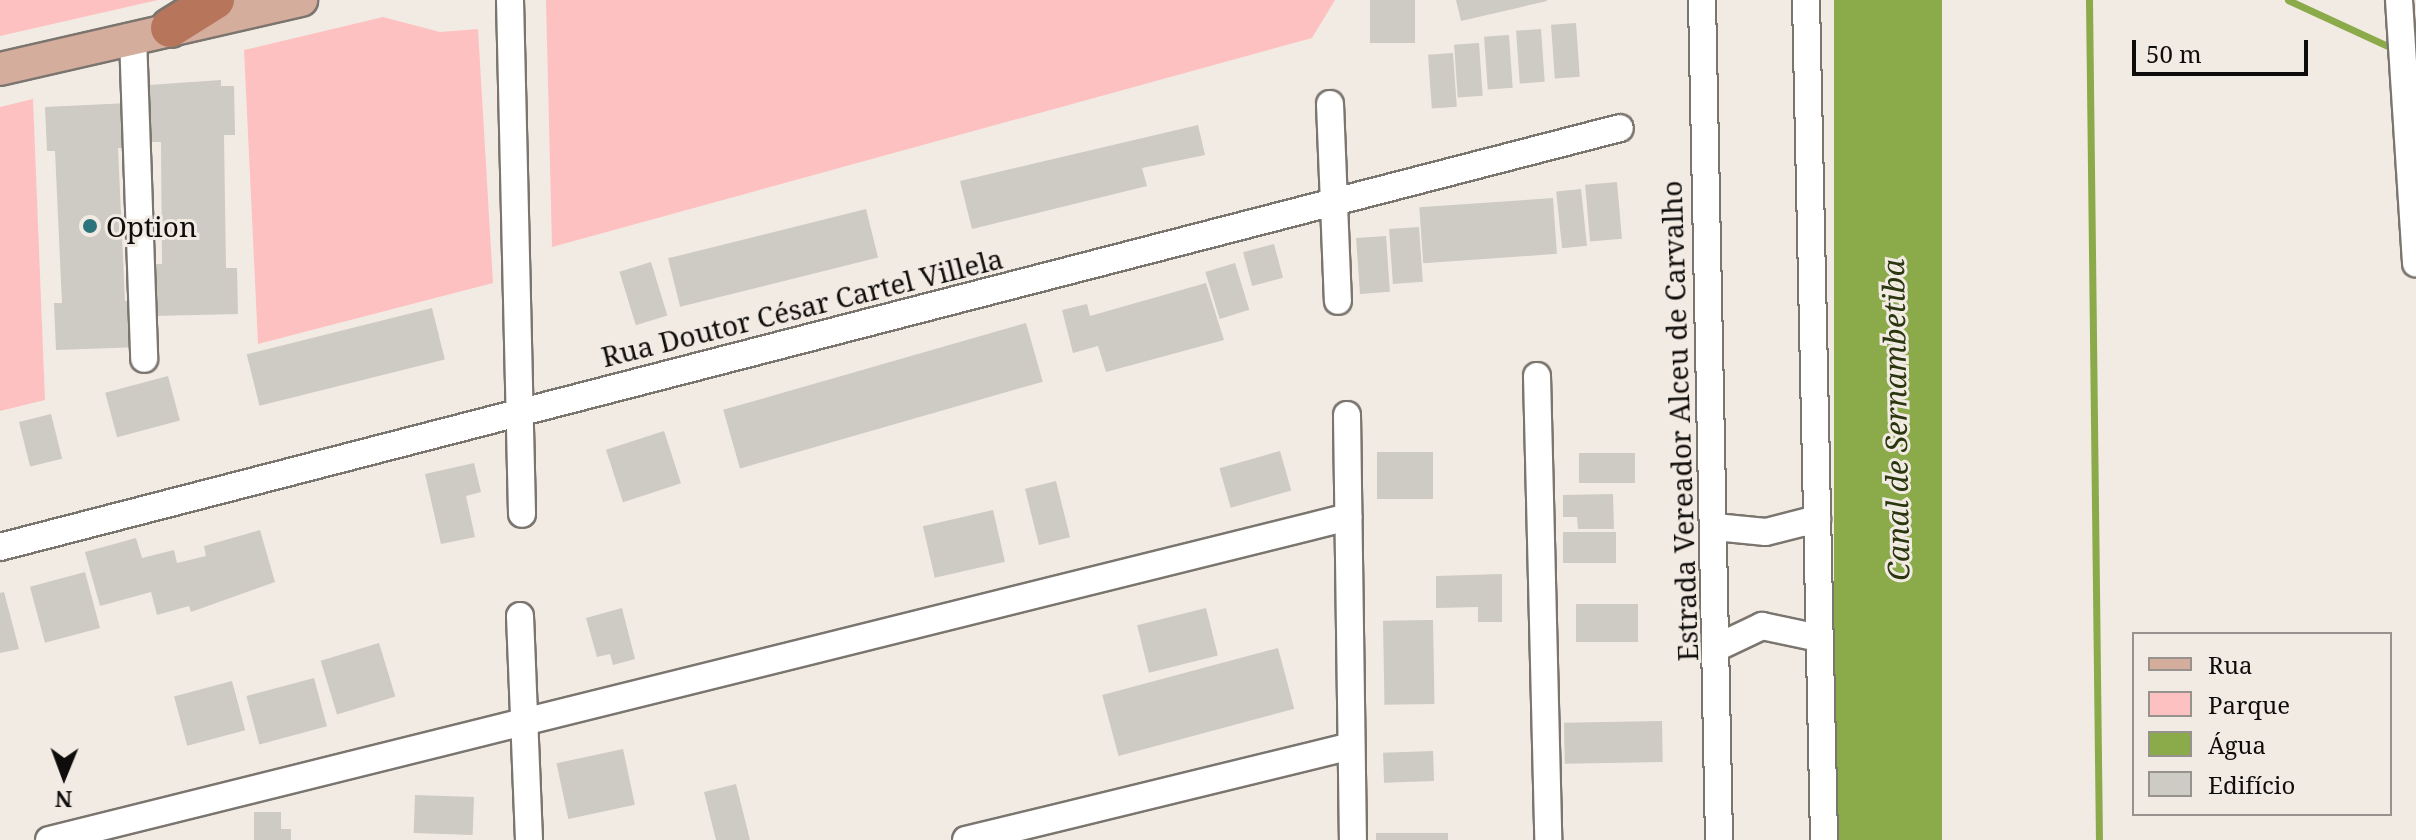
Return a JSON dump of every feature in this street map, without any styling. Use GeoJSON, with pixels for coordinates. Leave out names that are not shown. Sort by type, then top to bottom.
{"type":"FeatureCollection","features":[{"type":"Feature","properties":{"kind":"highway"},"geometry":{"type":"LineString","coordinates":[[170,28],[215,0]]}},
{"type":"Feature","properties":{"kind":"main road"},"geometry":{"type":"LineString","coordinates":[[0,69],[301,0]]}},
{"type":"Feature","properties":{"kind":"street"},"geometry":{"type":"LineString","coordinates":[[510,0],[522,514]]}},
{"type":"Feature","properties":{"kind":"street","name":"Estrada Vereador Alceu de Carvalho"},"geometry":{"type":"LineString","coordinates":[[1702,0],[1718,647],[1719,840]]}},
{"type":"Feature","properties":{"kind":"street"},"geometry":{"type":"LineString","coordinates":[[1806,0],[1824,840]]}},
{"type":"Feature","properties":{"kind":"street"},"geometry":{"type":"LineString","coordinates":[[2399,0],[2416,263]]}},
{"type":"Feature","properties":{"kind":"street"},"geometry":{"type":"LineString","coordinates":[[133,37],[144,359]]}},
{"type":"Feature","properties":{"kind":"street"},"geometry":{"type":"LineString","coordinates":[[1330,104],[1337,204],[1338,301]]}},
{"type":"Feature","properties":{"kind":"street","name":"Rua Doutor César Cartel Villela"},"geometry":{"type":"LineString","coordinates":[[0,547],[1337,204],[1620,128]]}},
{"type":"Feature","properties":{"kind":"street"},"geometry":{"type":"LineString","coordinates":[[1537,376],[1548,840]]}},
{"type":"Feature","properties":{"kind":"street"},"geometry":{"type":"LineString","coordinates":[[1347,415],[1353,840]]}},
{"type":"Feature","properties":{"kind":"street"},"geometry":{"type":"LineString","coordinates":[[49,840],[1348,517]]}},
{"type":"Feature","properties":{"kind":"street"},"geometry":{"type":"LineString","coordinates":[[1715,527],[1766,532],[1817,519]]}},
{"type":"Feature","properties":{"kind":"street"},"geometry":{"type":"LineString","coordinates":[[520,616],[529,840]]}},
{"type":"Feature","properties":{"kind":"street"},"geometry":{"type":"LineString","coordinates":[[1718,647],[1762,626],[1819,638]]}},
{"type":"Feature","properties":{"kind":"street"},"geometry":{"type":"LineString","coordinates":[[966,840],[1351,746]]}},
{"type":"Feature","properties":{"kind":"green space"},"geometry":{"type":"Polygon","coordinates":[[[0,0],[158,0],[0,36],[0,0]]]}},
{"type":"Feature","properties":{"kind":"green space"},"geometry":{"type":"Polygon","coordinates":[[[546,0],[1335,0],[1312,38],[552,247],[546,0]]]}},
{"type":"Feature","properties":{"kind":"green space"},"geometry":{"type":"Polygon","coordinates":[[[383,17],[440,32],[478,29],[493,283],[258,344],[244,50],[383,17]]]}},
{"type":"Feature","properties":{"kind":"green space"},"geometry":{"type":"Polygon","coordinates":[[[33,99],[45,400],[0,411],[0,107],[33,99]]]}},
{"type":"Feature","properties":{"kind":"water","name":"Canal de Sernambetiba"},"geometry":{"type":"Polygon","coordinates":[[[1834,0],[1942,0],[1942,840],[1834,840],[1834,0]]]}},
{"type":"Feature","properties":{"kind":"building"},"geometry":{"type":"Polygon","coordinates":[[[1370,0],[1415,0],[1415,43],[1370,43],[1370,0]]]}},
{"type":"Feature","properties":{"kind":"building"},"geometry":{"type":"Polygon","coordinates":[[[1456,0],[1547,0],[1547,1],[1461,21],[1456,0]]]}},
{"type":"Feature","properties":{"kind":"building"},"geometry":{"type":"Polygon","coordinates":[[[1576,23],[1580,77],[1555,79],[1551,25],[1576,23]]]}},
{"type":"Feature","properties":{"kind":"building"},"geometry":{"type":"Polygon","coordinates":[[[1541,29],[1545,82],[1520,84],[1516,31],[1541,29]]]}},
{"type":"Feature","properties":{"kind":"building"},"geometry":{"type":"Polygon","coordinates":[[[1509,35],[1513,88],[1488,90],[1484,37],[1509,35]]]}},
{"type":"Feature","properties":{"kind":"building"},"geometry":{"type":"Polygon","coordinates":[[[1479,43],[1483,96],[1458,98],[1454,45],[1479,43]]]}},
{"type":"Feature","properties":{"kind":"building"},"geometry":{"type":"Polygon","coordinates":[[[1453,53],[1457,107],[1432,109],[1428,55],[1453,53]]]}},
{"type":"Feature","properties":{"kind":"building"},"geometry":{"type":"Polygon","coordinates":[[[221,80],[221,86],[234,86],[235,135],[224,135],[226,268],[237,268],[238,314],[153,316],[152,264],[162,264],[161,142],[150,142],[149,85],[221,80]]]}},
{"type":"Feature","properties":{"kind":"building","name":"Option"},"geometry":{"type":"Polygon","coordinates":[[[129,103],[131,148],[118,148],[125,301],[139,300],[141,347],[56,350],[54,303],[62,303],[55,151],[47,151],[45,107],[129,103]]]}},
{"type":"Feature","properties":{"kind":"building"},"geometry":{"type":"Polygon","coordinates":[[[1198,125],[1205,155],[1142,168],[1147,186],[972,229],[960,181],[1198,125]]]}},
{"type":"Feature","properties":{"kind":"building"},"geometry":{"type":"Polygon","coordinates":[[[1617,182],[1622,239],[1590,242],[1585,185],[1617,182]]]}},
{"type":"Feature","properties":{"kind":"building"},"geometry":{"type":"Polygon","coordinates":[[[1581,189],[1587,246],[1562,248],[1556,192],[1581,189]]]}},
{"type":"Feature","properties":{"kind":"building"},"geometry":{"type":"Polygon","coordinates":[[[1553,198],[1557,254],[1423,263],[1419,207],[1553,198]]]}},
{"type":"Feature","properties":{"kind":"building"},"geometry":{"type":"Polygon","coordinates":[[[866,209],[878,258],[680,307],[668,258],[866,209]]]}},
{"type":"Feature","properties":{"kind":"building"},"geometry":{"type":"Polygon","coordinates":[[[1419,227],[1423,282],[1393,284],[1389,229],[1419,227]]]}},
{"type":"Feature","properties":{"kind":"building"},"geometry":{"type":"Polygon","coordinates":[[[1386,236],[1390,292],[1360,294],[1356,238],[1386,236]]]}},
{"type":"Feature","properties":{"kind":"building"},"geometry":{"type":"Polygon","coordinates":[[[1274,244],[1283,278],[1252,286],[1243,252],[1274,244]]]}},
{"type":"Feature","properties":{"kind":"building"},"geometry":{"type":"Polygon","coordinates":[[[651,262],[667,316],[636,325],[619,272],[651,262]]]}},
{"type":"Feature","properties":{"kind":"building"},"geometry":{"type":"Polygon","coordinates":[[[1235,263],[1249,310],[1220,319],[1205,272],[1235,263]]]}},
{"type":"Feature","properties":{"kind":"building"},"geometry":{"type":"Polygon","coordinates":[[[1206,283],[1224,340],[1106,372],[1098,346],[1073,353],[1062,310],[1087,304],[1090,316],[1206,283]]]}},
{"type":"Feature","properties":{"kind":"building"},"geometry":{"type":"Polygon","coordinates":[[[432,308],[445,359],[259,406],[247,354],[432,308]]]}},
{"type":"Feature","properties":{"kind":"building"},"geometry":{"type":"Polygon","coordinates":[[[1026,323],[1043,382],[740,468],[723,410],[1026,323]]]}},
{"type":"Feature","properties":{"kind":"building"},"geometry":{"type":"Polygon","coordinates":[[[168,376],[180,420],[117,437],[105,393],[168,376]]]}},
{"type":"Feature","properties":{"kind":"building"},"geometry":{"type":"Polygon","coordinates":[[[51,414],[62,459],[30,467],[19,422],[51,414]]]}},
{"type":"Feature","properties":{"kind":"building"},"geometry":{"type":"Polygon","coordinates":[[[664,431],[681,483],[623,502],[606,450],[664,431]]]}},
{"type":"Feature","properties":{"kind":"building"},"geometry":{"type":"Polygon","coordinates":[[[1280,451],[1291,490],[1231,508],[1219,468],[1280,451]]]}},
{"type":"Feature","properties":{"kind":"building"},"geometry":{"type":"Polygon","coordinates":[[[1377,452],[1433,452],[1433,499],[1377,499],[1377,452]]]}},
{"type":"Feature","properties":{"kind":"building"},"geometry":{"type":"Polygon","coordinates":[[[1579,453],[1635,453],[1635,483],[1579,483],[1579,453]]]}},
{"type":"Feature","properties":{"kind":"building"},"geometry":{"type":"Polygon","coordinates":[[[474,463],[481,492],[466,496],[475,537],[441,544],[425,474],[474,463]]]}},
{"type":"Feature","properties":{"kind":"building"},"geometry":{"type":"Polygon","coordinates":[[[1056,481],[1070,537],[1039,545],[1025,489],[1056,481]]]}},
{"type":"Feature","properties":{"kind":"building"},"geometry":{"type":"Polygon","coordinates":[[[1613,494],[1614,529],[1578,529],[1577,517],[1563,517],[1563,495],[1613,494]]]}},
{"type":"Feature","properties":{"kind":"building"},"geometry":{"type":"Polygon","coordinates":[[[993,510],[1005,562],[935,578],[923,526],[993,510]]]}},
{"type":"Feature","properties":{"kind":"building"},"geometry":{"type":"Polygon","coordinates":[[[260,530],[275,582],[191,612],[189,606],[157,615],[151,592],[100,606],[85,552],[136,538],[142,558],[174,550],[177,563],[206,556],[204,546],[260,530]]]}},
{"type":"Feature","properties":{"kind":"building"},"geometry":{"type":"Polygon","coordinates":[[[1563,532],[1616,532],[1616,563],[1563,563],[1563,532]]]}},
{"type":"Feature","properties":{"kind":"building"},"geometry":{"type":"Polygon","coordinates":[[[85,572],[100,628],[45,643],[30,587],[85,572]]]}},
{"type":"Feature","properties":{"kind":"building"},"geometry":{"type":"Polygon","coordinates":[[[1502,574],[1502,622],[1478,622],[1478,607],[1436,608],[1436,576],[1502,574]]]}},
{"type":"Feature","properties":{"kind":"building"},"geometry":{"type":"Polygon","coordinates":[[[4,592],[19,649],[0,653],[0,593],[4,592]]]}},
{"type":"Feature","properties":{"kind":"building"},"geometry":{"type":"Polygon","coordinates":[[[1576,604],[1638,604],[1638,642],[1576,642],[1576,604]]]}},
{"type":"Feature","properties":{"kind":"building"},"geometry":{"type":"Polygon","coordinates":[[[622,608],[635,659],[613,665],[610,654],[597,657],[586,618],[622,608]]]}},
{"type":"Feature","properties":{"kind":"building"},"geometry":{"type":"Polygon","coordinates":[[[1206,608],[1218,656],[1149,673],[1137,625],[1206,608]]]}},
{"type":"Feature","properties":{"kind":"building"},"geometry":{"type":"Polygon","coordinates":[[[1433,620],[1434,704],[1384,705],[1383,621],[1433,620]]]}},
{"type":"Feature","properties":{"kind":"building"},"geometry":{"type":"Polygon","coordinates":[[[379,643],[395,697],[337,714],[321,661],[379,643]]]}},
{"type":"Feature","properties":{"kind":"building"},"geometry":{"type":"Polygon","coordinates":[[[1278,648],[1294,709],[1119,756],[1102,695],[1278,648]]]}},
{"type":"Feature","properties":{"kind":"building"},"geometry":{"type":"Polygon","coordinates":[[[314,678],[327,726],[259,744],[246,696],[314,678]]]}},
{"type":"Feature","properties":{"kind":"building"},"geometry":{"type":"Polygon","coordinates":[[[232,681],[245,730],[187,746],[174,697],[232,681]]]}},
{"type":"Feature","properties":{"kind":"building"},"geometry":{"type":"Polygon","coordinates":[[[1662,721],[1663,762],[1565,764],[1564,723],[1662,721]]]}},
{"type":"Feature","properties":{"kind":"building"},"geometry":{"type":"Polygon","coordinates":[[[623,749],[635,805],[568,819],[556,763],[623,749]]]}},
{"type":"Feature","properties":{"kind":"building"},"geometry":{"type":"Polygon","coordinates":[[[1433,751],[1434,781],[1384,783],[1383,753],[1433,751]]]}},
{"type":"Feature","properties":{"kind":"building"},"geometry":{"type":"Polygon","coordinates":[[[736,784],[750,840],[716,840],[704,792],[736,784]]]}},
{"type":"Feature","properties":{"kind":"building"},"geometry":{"type":"Polygon","coordinates":[[[415,795],[474,797],[473,835],[414,833],[415,795]]]}},
{"type":"Feature","properties":{"kind":"building"},"geometry":{"type":"Polygon","coordinates":[[[254,812],[281,812],[281,829],[291,829],[291,840],[254,840],[254,812]]]}},
{"type":"Feature","properties":{"kind":"building"},"geometry":{"type":"Polygon","coordinates":[[[1376,833],[1448,833],[1448,840],[1376,840],[1376,833]]]}},
{"type":"Feature","properties":{"kind":"waterway"},"geometry":{"type":"LineString","coordinates":[[2089,0],[2099,840]]}},
{"type":"Feature","properties":{"kind":"waterway"},"geometry":{"type":"LineString","coordinates":[[2288,0],[2396,50]]}},
{"type":"Feature","properties":{"kind":"place","name":"Option"},"geometry":{"type":"Point","coordinates":[90,226]}}]}
